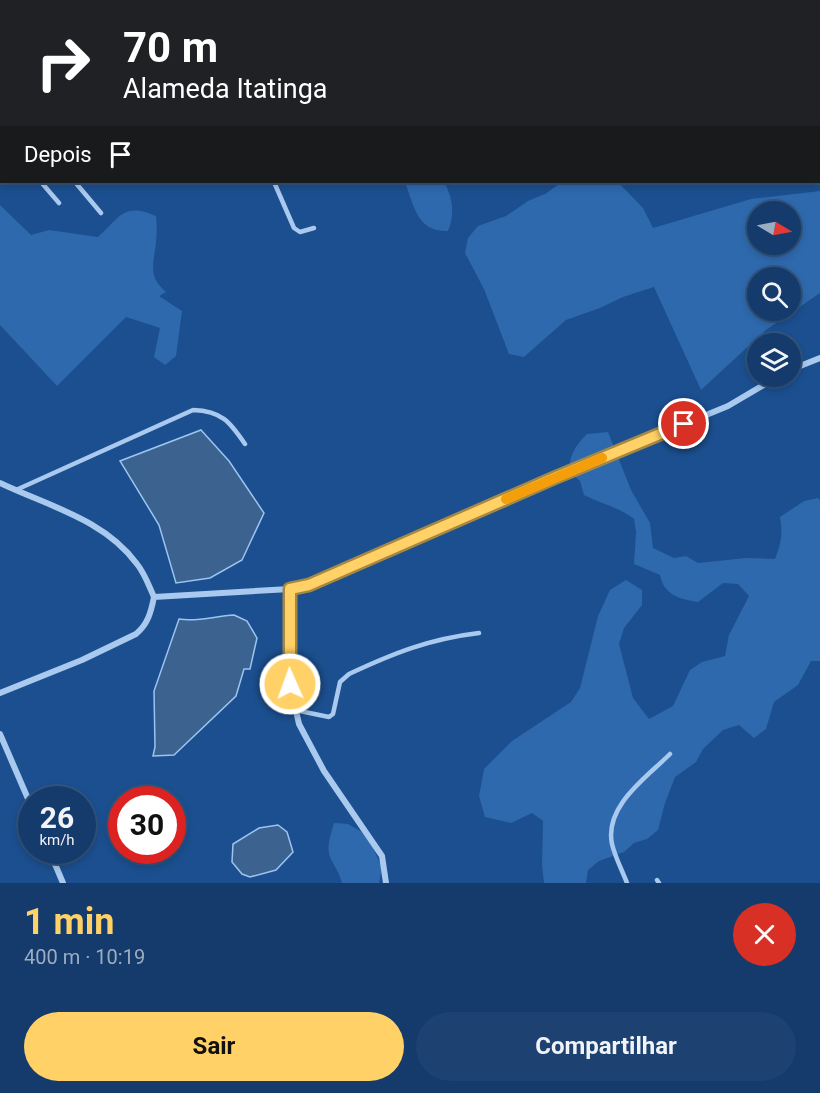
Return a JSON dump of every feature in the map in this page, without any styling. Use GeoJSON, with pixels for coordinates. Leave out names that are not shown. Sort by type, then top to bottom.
{"type":"FeatureCollection","features":[{"type":"Feature","properties":{"kind":"street"},"geometry":{"type":"LineString","coordinates":[[801,366],[820,358]]}},
{"type":"Feature","properties":{"kind":"street"},"geometry":{"type":"LineString","coordinates":[[154,597],[290,589],[309,585],[554,478],[728,406],[760,387]]}},
{"type":"Feature","properties":{"kind":"street"},"geometry":{"type":"LineString","coordinates":[[0,483],[85,520],[104,533],[138,566],[154,597],[147,622],[144,628],[136,634],[82,660],[0,693]]}},
{"type":"Feature","properties":{"kind":"street"},"geometry":{"type":"LineString","coordinates":[[290,589],[290,684],[295,710],[306,740],[324,771],[382,856],[386,883]]}},
{"type":"Feature","properties":{"kind":"street"},"geometry":{"type":"LineString","coordinates":[[0,734],[22,786]]}},
{"type":"Feature","properties":{"kind":"street"},"geometry":{"type":"LineString","coordinates":[[55,864],[63,883]]}},
{"type":"Feature","properties":{"kind":"lane"},"geometry":{"type":"LineString","coordinates":[[42,183],[59,203]]}},
{"type":"Feature","properties":{"kind":"lane"},"geometry":{"type":"LineString","coordinates":[[76,183],[101,213]]}},
{"type":"Feature","properties":{"kind":"lane"},"geometry":{"type":"LineString","coordinates":[[274,183],[296,231],[304,232],[314,228]]}},
{"type":"Feature","properties":{"kind":"lane"},"geometry":{"type":"LineString","coordinates":[[16,490],[193,410],[220,415],[231,424],[245,444]]}},
{"type":"Feature","properties":{"kind":"lane"},"geometry":{"type":"LineString","coordinates":[[295,710],[329,717],[333,714],[340,682],[349,674],[421,644],[479,633]]}},
{"type":"Feature","properties":{"kind":"lane"},"geometry":{"type":"LineString","coordinates":[[627,883],[612,843],[615,816],[626,798],[670,754]]}},
{"type":"Feature","properties":{"kind":"shaded area"},"geometry":{"type":"Polygon","coordinates":[[[405,183],[444,183],[452,206],[452,218],[448,231],[429,227],[418,216],[405,183]]]}},
{"type":"Feature","properties":{"kind":"shaded area"},"geometry":{"type":"Polygon","coordinates":[[[561,183],[619,183],[643,208],[653,228],[751,199],[820,191],[820,293],[801,306],[801,267],[747,267],[747,321],[779,321],[763,333],[747,333],[747,348],[701,390],[654,287],[566,320],[524,357],[509,354],[484,289],[465,253],[468,238],[478,226],[506,216],[561,183]]]}},
{"type":"Feature","properties":{"kind":"shaded area"},"geometry":{"type":"Polygon","coordinates":[[[0,205],[31,235],[49,230],[98,237],[129,211],[145,212],[156,216],[157,235],[153,269],[156,280],[166,292],[159,296],[182,311],[176,356],[165,365],[154,357],[160,328],[126,317],[57,386],[0,325],[0,205]]]}},
{"type":"Feature","properties":{"kind":"shaded area"},"geometry":{"type":"Polygon","coordinates":[[[201,430],[229,461],[264,513],[242,560],[210,578],[176,583],[159,525],[120,461],[201,430]]]}},
{"type":"Feature","properties":{"kind":"shaded area"},"geometry":{"type":"Polygon","coordinates":[[[608,432],[631,490],[650,523],[653,548],[674,558],[686,556],[698,563],[746,558],[775,559],[781,538],[780,517],[804,501],[818,498],[820,500],[820,661],[811,661],[798,685],[774,702],[766,729],[754,738],[739,725],[723,730],[703,749],[696,762],[675,777],[658,830],[647,839],[634,843],[624,852],[599,861],[588,870],[586,883],[544,883],[543,821],[532,813],[511,823],[485,817],[479,796],[484,769],[512,741],[571,702],[580,688],[598,616],[610,590],[626,580],[642,590],[642,605],[624,628],[619,644],[633,698],[649,719],[673,706],[690,670],[702,662],[725,656],[729,635],[749,596],[738,584],[723,583],[698,602],[685,599],[669,592],[660,575],[634,564],[636,532],[634,519],[622,511],[584,495],[580,481],[569,471],[574,451],[587,434],[608,432]]]}},
{"type":"Feature","properties":{"kind":"shaded area"},"geometry":{"type":"Polygon","coordinates":[[[234,615],[247,621],[257,638],[250,669],[244,669],[236,696],[174,755],[153,756],[155,747],[154,691],[179,619],[234,615]]]}},
{"type":"Feature","properties":{"kind":"shaded area"},"geometry":{"type":"Polygon","coordinates":[[[334,823],[348,824],[362,832],[371,843],[382,868],[379,883],[342,883],[329,853],[329,840],[334,823]]]}},
{"type":"Feature","properties":{"kind":"shaded area"},"geometry":{"type":"Polygon","coordinates":[[[278,825],[287,832],[293,852],[276,870],[250,877],[242,874],[232,862],[233,844],[259,828],[278,825]]]}},
{"type":"Feature","properties":{"kind":"slow traffic"},"geometry":{"type":"LineString","coordinates":[[506,499],[602,458]]}},
{"type":"Feature","properties":{"kind":"route"},"geometry":{"type":"LineString","coordinates":[[290,684],[290,589],[309,585],[684,424]]}}]}
